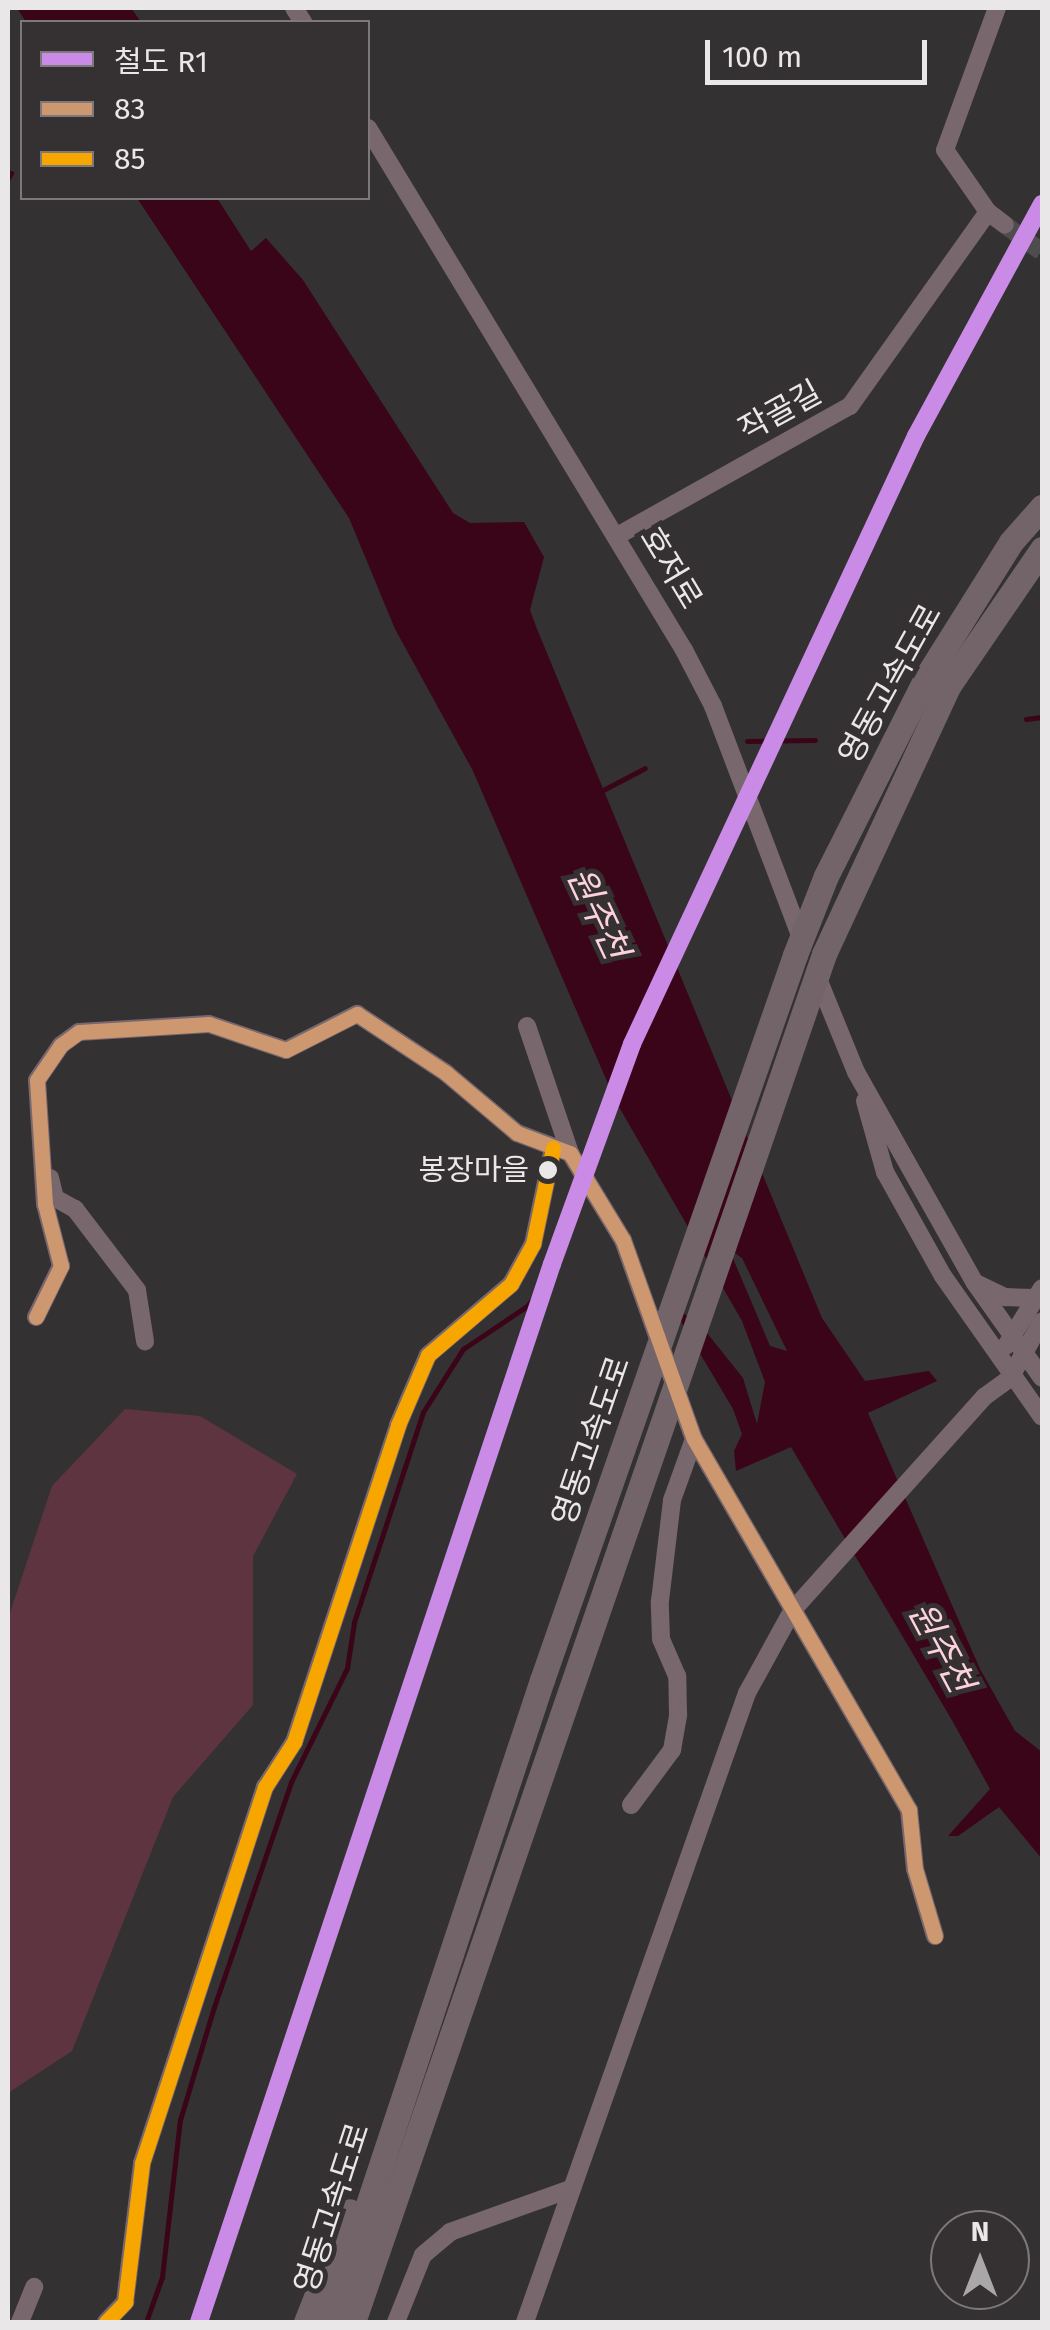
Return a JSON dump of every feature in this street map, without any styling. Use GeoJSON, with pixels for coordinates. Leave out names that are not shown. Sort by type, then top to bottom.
{"type":"FeatureCollection","features":[{"type":"Feature","properties":{"kind":"highway","name":"영동고속도로"},"geometry":{"type":"LineString","coordinates":[[329,2322],[758,1054],[862,803],[926,676],[1012,542],[1042,507]]}},
{"type":"Feature","properties":{"kind":"highway","name":"영동고속도로"},"geometry":{"type":"LineString","coordinates":[[352,2322],[806,1005],[879,827],[950,685],[1042,549]]}},
{"type":"Feature","properties":{"kind":"highway"},"geometry":{"type":"LineString","coordinates":[[368,2322],[449,2047]]}},
{"type":"Feature","properties":{"kind":"highway"},"geometry":{"type":"LineString","coordinates":[[306,2322],[402,2097]]}},
{"type":"Feature","properties":{"kind":"street"},"geometry":{"type":"LineString","coordinates":[[997,8],[946,150],[988,212],[1005,224]]}},
{"type":"Feature","properties":{"kind":"street","name":"호저로"},"geometry":{"type":"LineString","coordinates":[[370,131],[617,536],[713,706],[856,1072],[885,1172],[1005,1370],[1042,1417]]}},
{"type":"Feature","properties":{"kind":"street","name":"작골길"},"geometry":{"type":"LineString","coordinates":[[617,536],[850,406],[988,212]]}},
{"type":"Feature","properties":{"kind":"street"},"geometry":{"type":"LineString","coordinates":[[36,1317],[61,1266],[45,1204],[46,1163],[37,1080],[61,1045],[79,1032],[209,1024],[286,1050],[357,1014],[446,1073],[516,1132],[562,1150],[586,1170],[623,1240],[694,1439],[908,1810],[915,1869],[935,1936]]}},
{"type":"Feature","properties":{"kind":"street"},"geometry":{"type":"LineString","coordinates":[[106,2322],[125,2302],[142,2163],[265,1787],[294,1742],[398,1425],[428,1355],[511,1284],[533,1244],[562,1150],[527,1026]]}},
{"type":"Feature","properties":{"kind":"street","name":"호저로"},"geometry":{"type":"LineString","coordinates":[[856,1072],[975,1283],[1009,1338],[1042,1378]]}},
{"type":"Feature","properties":{"kind":"street"},"geometry":{"type":"LineString","coordinates":[[46,1163],[55,1198],[75,1209],[137,1290],[145,1341]]}},
{"type":"Feature","properties":{"kind":"street"},"geometry":{"type":"LineString","coordinates":[[975,1283],[1005,1298],[1038,1293]]}},
{"type":"Feature","properties":{"kind":"street"},"geometry":{"type":"LineString","coordinates":[[1005,1370],[1009,1338],[1038,1293]]}},
{"type":"Feature","properties":{"kind":"street"},"geometry":{"type":"LineString","coordinates":[[526,2322],[748,1694],[792,1611],[1023,1354],[1042,1321]]}},
{"type":"Feature","properties":{"kind":"street"},"geometry":{"type":"LineString","coordinates":[[631,1805],[665,1762],[678,1716],[677,1676],[661,1640],[660,1600],[672,1500],[694,1439]]}},
{"type":"Feature","properties":{"kind":"street"},"geometry":{"type":"LineString","coordinates":[[396,2322],[423,2256],[450,2232],[570,2189]]}},
{"type":"Feature","properties":{"kind":"street"},"geometry":{"type":"LineString","coordinates":[[31,2320],[34,2287]]}},
{"type":"Feature","properties":{"kind":"shaded area"},"geometry":{"type":"Polygon","coordinates":[[[125,1409],[200,1416],[297,1474],[253,1556],[253,1705],[173,1797],[72,2051],[8,2093],[8,1619],[52,1486],[125,1409]]]}},
{"type":"Feature","properties":{"kind":"water"},"geometry":{"type":"Polygon","coordinates":[[[17,8],[131,8],[140,20],[25,20],[17,8]]]}},
{"type":"Feature","properties":{"kind":"water","name":"원주천"},"geometry":{"type":"Polygon","coordinates":[[[138,200],[218,200],[251,251],[266,238],[303,280],[453,513],[470,523],[524,522],[544,557],[530,610],[822,1318],[865,1381],[929,1371],[937,1381],[868,1413],[980,1669],[1015,1731],[1042,1752],[1042,1859],[999,1807],[958,1836],[948,1836],[990,1789],[953,1722],[791,1447],[736,1471],[734,1451],[742,1434],[733,1409],[670,1303],[703,1328],[743,1378],[757,1424],[765,1382],[742,1321],[615,1100],[473,771],[395,629],[349,518],[138,200]],[[729,1249],[770,1346],[787,1351],[742,1258],[729,1249]]]}},
{"type":"Feature","properties":{"kind":"waterway"},"geometry":{"type":"LineString","coordinates":[[8,178],[11,173]]}},
{"type":"Feature","properties":{"kind":"waterway"},"geometry":{"type":"LineString","coordinates":[[1026,719],[1042,717]]}},
{"type":"Feature","properties":{"kind":"waterway"},"geometry":{"type":"LineString","coordinates":[[747,741],[815,740]]}},
{"type":"Feature","properties":{"kind":"waterway"},"geometry":{"type":"LineString","coordinates":[[603,790],[645,768]]}},
{"type":"Feature","properties":{"kind":"waterway"},"geometry":{"type":"LineString","coordinates":[[590,1178],[612,1087]]}},
{"type":"Feature","properties":{"kind":"waterway"},"geometry":{"type":"LineString","coordinates":[[146,2322],[162,2277],[180,2120],[214,2007],[291,1782],[347,1668],[354,1622],[423,1412],[463,1349],[527,1306],[555,1271],[586,1188]]}},
{"type":"Feature","properties":{"kind":"tunnel"},"geometry":{"type":"LineString","coordinates":[[1005,225],[1042,252]]}},
{"type":"Feature","properties":{"kind":"rail line","name":"R1"},"geometry":{"type":"LineString","coordinates":[[199,2322],[552,1264],[632,1044],[916,436],[1042,204]]}},
{"type":"Feature","properties":{"kind":"transit line","name":"83"},"geometry":{"type":"LineString","coordinates":[[36,1317],[61,1266],[45,1204],[37,1080],[61,1045],[79,1032],[209,1024],[286,1050],[357,1014],[446,1073],[517,1133],[570,1153],[623,1240],[694,1439],[909,1810],[915,1869],[935,1936]]}},
{"type":"Feature","properties":{"kind":"transit line","name":"85"},"geometry":{"type":"LineString","coordinates":[[106,2322],[125,2302],[142,2163],[265,1787],[294,1742],[398,1425],[428,1355],[511,1284],[533,1244],[553,1148]]}},
{"type":"Feature","properties":{"kind":"place","name":"봉장마을"},"geometry":{"type":"Point","coordinates":[548,1170]}}]}
